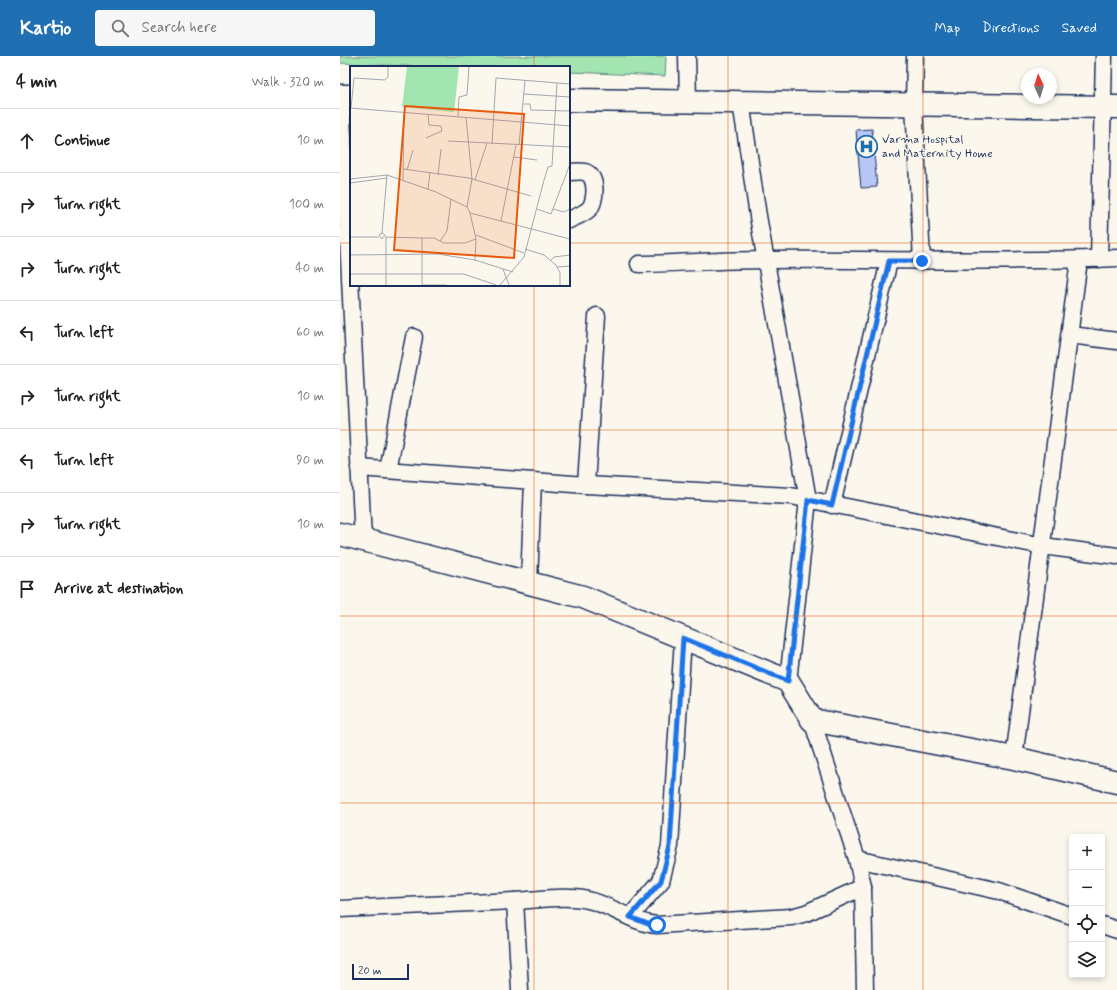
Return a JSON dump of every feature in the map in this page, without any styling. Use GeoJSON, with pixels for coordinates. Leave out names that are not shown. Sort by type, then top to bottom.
{"type":"FeatureCollection","features":[{"type":"Feature","properties":{"kind":"street"},"geometry":{"type":"LineString","coordinates":[[687,56],[688,101]]}},
{"type":"Feature","properties":{"kind":"street"},"geometry":{"type":"LineString","coordinates":[[915,56],[914,104],[922,261]]}},
{"type":"Feature","properties":{"kind":"street"},"geometry":{"type":"LineString","coordinates":[[1099,259],[1110,107],[1104,56]]}},
{"type":"Feature","properties":{"kind":"street"},"geometry":{"type":"LineString","coordinates":[[344,96],[350,245]]}},
{"type":"Feature","properties":{"kind":"street"},"geometry":{"type":"LineString","coordinates":[[570,100],[1110,107]]}},
{"type":"Feature","properties":{"kind":"street"},"geometry":{"type":"LineString","coordinates":[[741,102],[765,260],[808,500],[788,681]]}},
{"type":"Feature","properties":{"kind":"street"},"geometry":{"type":"LineString","coordinates":[[570,172],[586,172],[594,181],[594,201],[587,211],[570,220]]}},
{"type":"Feature","properties":{"kind":"street"},"geometry":{"type":"LineString","coordinates":[[639,264],[765,260],[922,261],[1079,260],[1117,258]]}},
{"type":"Feature","properties":{"kind":"street"},"geometry":{"type":"LineString","coordinates":[[1014,758],[1043,546],[1079,260]]}},
{"type":"Feature","properties":{"kind":"street"},"geometry":{"type":"LineString","coordinates":[[832,505],[889,261]]}},
{"type":"Feature","properties":{"kind":"street"},"geometry":{"type":"LineString","coordinates":[[352,286],[363,540]]}},
{"type":"Feature","properties":{"kind":"street"},"geometry":{"type":"LineString","coordinates":[[586,485],[597,316]]}},
{"type":"Feature","properties":{"kind":"street"},"geometry":{"type":"LineString","coordinates":[[1070,335],[1117,341]]}},
{"type":"Feature","properties":{"kind":"street"},"geometry":{"type":"LineString","coordinates":[[388,470],[414,337]]}},
{"type":"Feature","properties":{"kind":"street"},"geometry":{"type":"LineString","coordinates":[[359,468],[586,485],[791,496],[1043,546],[1117,556]]}},
{"type":"Feature","properties":{"kind":"street"},"geometry":{"type":"LineString","coordinates":[[529,583],[533,481]]}},
{"type":"Feature","properties":{"kind":"street"},"geometry":{"type":"LineString","coordinates":[[340,534],[583,597],[788,681],[812,720],[857,859],[863,887],[865,990]]}},
{"type":"Feature","properties":{"kind":"street"},"geometry":{"type":"LineString","coordinates":[[630,917],[661,881],[670,846],[683,638]]}},
{"type":"Feature","properties":{"kind":"street"},"geometry":{"type":"LineString","coordinates":[[812,720],[1014,758],[1117,782]]}},
{"type":"Feature","properties":{"kind":"street"},"geometry":{"type":"LineString","coordinates":[[857,859],[999,891],[1069,915]]}},
{"type":"Feature","properties":{"kind":"street"},"geometry":{"type":"LineString","coordinates":[[340,909],[570,898],[588,900],[648,924],[657,925],[791,917],[863,887]]}},
{"type":"Feature","properties":{"kind":"street"},"geometry":{"type":"LineString","coordinates":[[515,901],[520,990]]}},
{"type":"Feature","properties":{"kind":"street"},"geometry":{"type":"LineString","coordinates":[[1105,927],[1117,930]]}},
{"type":"Feature","properties":{"kind":"green space"},"geometry":{"type":"Polygon","coordinates":[[[340,56],[666,56],[665,76],[570,72],[570,66],[409,66],[340,63],[340,56]]]}},
{"type":"Feature","properties":{"kind":"building"},"geometry":{"type":"Polygon","coordinates":[[[872,129],[877,187],[861,188],[856,130],[872,129]]]}},
{"type":"Feature","properties":{"kind":"place","name":"Varma Hospital and Maternity Home"},"geometry":{"type":"Point","coordinates":[867,146]}},
{"type":"Feature","properties":{"kind":"route"},"geometry":{"type":"LineString","coordinates":[[657,925],[648,924],[630,917],[661,881],[666,867],[670,846],[683,638],[788,681],[808,500],[832,505],[889,261],[922,261]]}}]}
